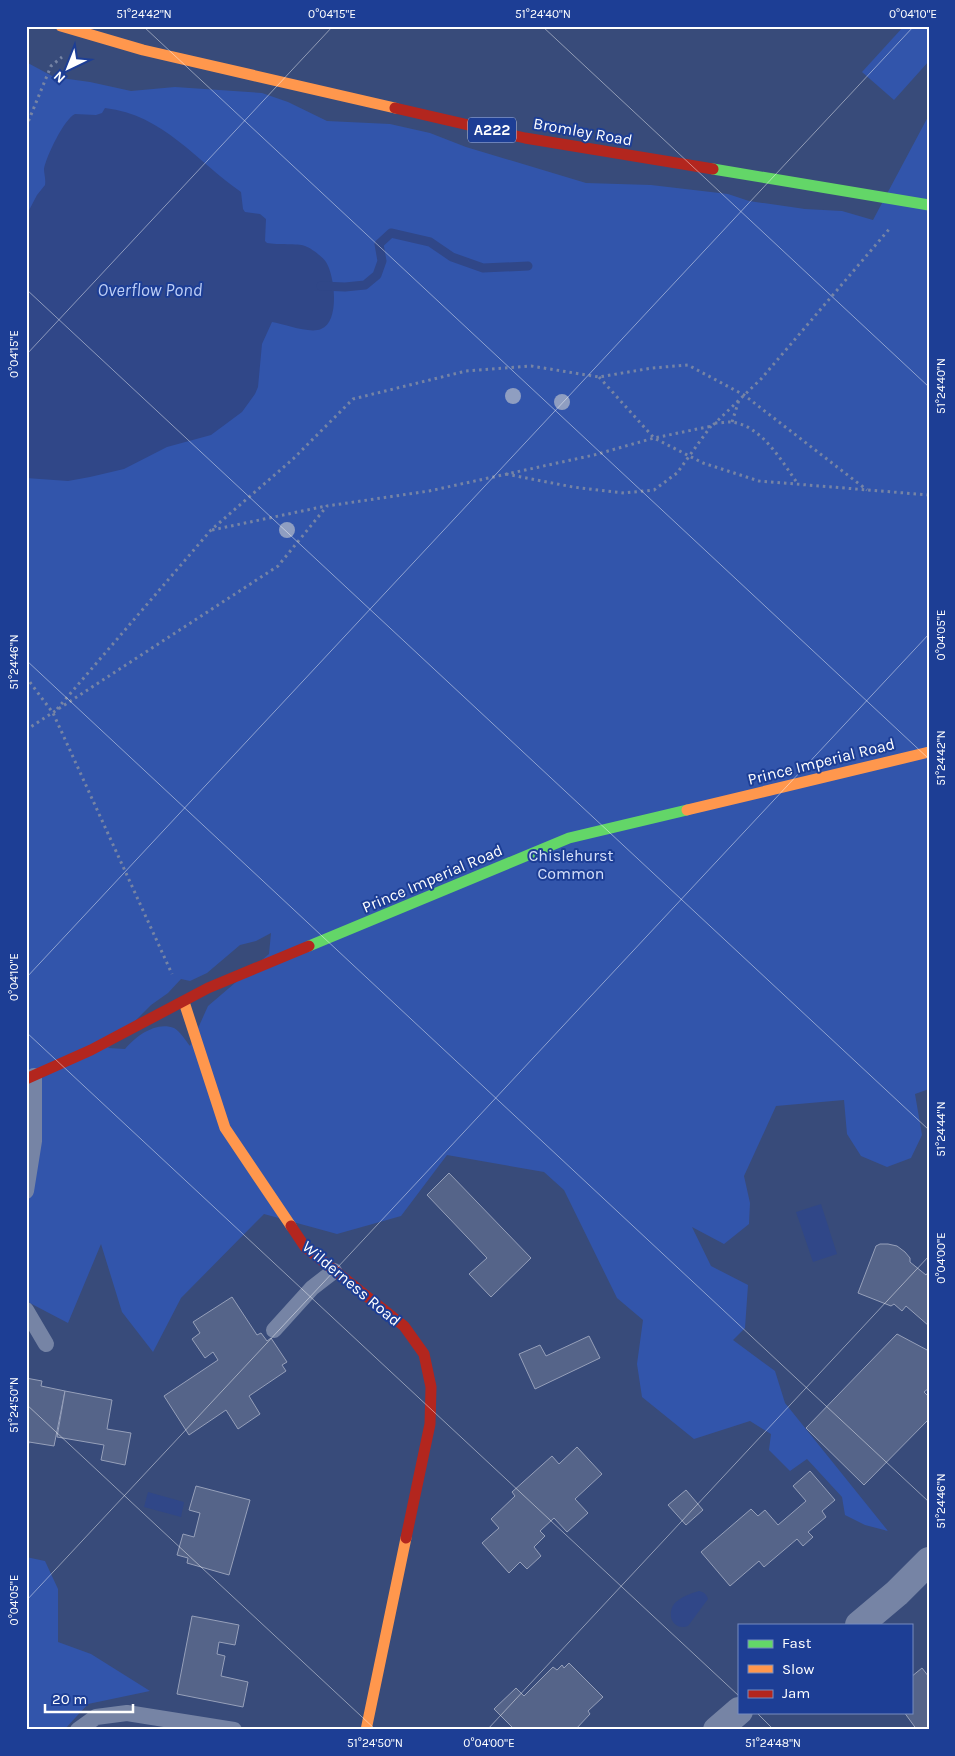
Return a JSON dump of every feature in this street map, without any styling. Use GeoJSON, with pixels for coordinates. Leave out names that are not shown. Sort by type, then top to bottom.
{"type":"FeatureCollection","features":[{"type":"Feature","properties":{"kind":"main road","name":"Bromley Road"},"geometry":{"type":"LineString","coordinates":[[61,26],[143,50],[525,138],[929,205]]}},
{"type":"Feature","properties":{"kind":"main road","name":"Prince Imperial Road"},"geometry":{"type":"LineString","coordinates":[[30,1077],[91,1050],[208,988],[569,838],[929,752]]}},
{"type":"Feature","properties":{"kind":"main road","name":"Wilderness Road"},"geometry":{"type":"LineString","coordinates":[[184,1002],[225,1128],[305,1247],[404,1326],[424,1354],[431,1387],[430,1424],[366,1730]]}},
{"type":"Feature","properties":{"kind":"street"},"geometry":{"type":"LineString","coordinates":[[860,1624],[897,1593],[929,1561]]}},
{"type":"Feature","properties":{"kind":"street"},"geometry":{"type":"LineString","coordinates":[[717,1730],[738,1712]]}},
{"type":"Feature","properties":{"kind":"lane"},"geometry":{"type":"LineString","coordinates":[[26,1191],[34,1141],[30,1077]]}},
{"type":"Feature","properties":{"kind":"lane"},"geometry":{"type":"LineString","coordinates":[[274,1330],[312,1288],[334,1271]]}},
{"type":"Feature","properties":{"kind":"lane"},"geometry":{"type":"LineString","coordinates":[[26,1310],[46,1344]]}},
{"type":"Feature","properties":{"kind":"lane"},"geometry":{"type":"LineString","coordinates":[[78,1730],[96,1717],[127,1713],[234,1730]]}},
{"type":"Feature","properties":{"kind":"path"},"geometry":{"type":"LineString","coordinates":[[26,128],[51,66],[87,34]]}},
{"type":"Feature","properties":{"kind":"path"},"geometry":{"type":"LineString","coordinates":[[503,474],[573,487],[624,493],[654,490],[678,473],[713,424],[761,379],[912,202]]}},
{"type":"Feature","properties":{"kind":"path"},"geometry":{"type":"LineString","coordinates":[[53,713],[211,530],[293,459],[353,398],[466,371],[531,366],[598,377],[652,368],[688,365],[744,395],[867,490]]}},
{"type":"Feature","properties":{"kind":"path"},"geometry":{"type":"LineString","coordinates":[[598,377],[654,438],[703,463],[759,481],[929,495]]}},
{"type":"Feature","properties":{"kind":"path"},"geometry":{"type":"LineString","coordinates":[[732,422],[739,400]]}},
{"type":"Feature","properties":{"kind":"path"},"geometry":{"type":"LineString","coordinates":[[211,530],[327,506],[429,491],[594,455],[713,424],[732,422],[751,429],[765,442],[798,484]]}},
{"type":"Feature","properties":{"kind":"path"},"geometry":{"type":"LineString","coordinates":[[26,730],[278,566],[327,506]]}},
{"type":"Feature","properties":{"kind":"path"},"geometry":{"type":"LineString","coordinates":[[26,677],[53,713],[184,1002]]}},
{"type":"Feature","properties":{"kind":"green space"},"geometry":{"type":"Polygon","coordinates":[[[904,26],[929,26],[929,61],[894,100],[862,72],[904,26]]]}},
{"type":"Feature","properties":{"kind":"green space","name":"Chislehurst Common"},"geometry":{"type":"Polygon","coordinates":[[[26,62],[54,77],[90,82],[131,91],[175,87],[262,93],[288,102],[327,121],[390,124],[430,133],[466,147],[586,183],[651,185],[728,194],[749,201],[805,209],[842,211],[873,220],[929,115],[929,1089],[915,1094],[922,1135],[911,1158],[887,1167],[861,1156],[847,1134],[844,1100],[776,1106],[744,1176],[750,1203],[749,1224],[724,1244],[692,1227],[711,1266],[748,1285],[745,1328],[733,1340],[775,1371],[785,1403],[888,1531],[865,1525],[845,1515],[842,1497],[807,1459],[790,1471],[769,1450],[771,1434],[750,1421],[694,1439],[642,1397],[637,1364],[643,1320],[617,1298],[564,1190],[544,1172],[447,1155],[401,1216],[337,1234],[264,1214],[181,1298],[153,1352],[122,1312],[101,1244],[68,1323],[26,1301],[26,62]],[[271,933],[256,941],[240,945],[207,973],[190,981],[181,979],[168,993],[151,1005],[108,1048],[125,1049],[147,1031],[160,1026],[176,1029],[190,1046],[208,1006],[269,954],[271,933]]]}},
{"type":"Feature","properties":{"kind":"green space"},"geometry":{"type":"Polygon","coordinates":[[[26,1557],[45,1561],[58,1589],[58,1642],[91,1654],[150,1691],[88,1704],[64,1730],[26,1730],[26,1557]]]}},
{"type":"Feature","properties":{"kind":"water","name":"Overflow Pond"},"geometry":{"type":"Polygon","coordinates":[[[105,108],[126,112],[162,129],[241,192],[245,212],[260,214],[266,219],[265,241],[267,243],[302,245],[320,255],[326,262],[332,277],[334,298],[331,318],[327,325],[316,330],[304,330],[272,322],[262,344],[258,387],[255,394],[242,412],[211,435],[167,447],[124,469],[90,477],[68,481],[26,478],[26,216],[37,195],[45,185],[45,163],[66,123],[75,114],[96,115],[102,113],[105,108]]]}},
{"type":"Feature","properties":{"kind":"water"},"geometry":{"type":"Polygon","coordinates":[[[821,1204],[837,1254],[813,1262],[796,1212],[821,1204]]]}},
{"type":"Feature","properties":{"kind":"water"},"geometry":{"type":"Polygon","coordinates":[[[148,1492],[184,1502],[181,1517],[144,1507],[148,1492]]]}},
{"type":"Feature","properties":{"kind":"water"},"geometry":{"type":"Polygon","coordinates":[[[699,1591],[705,1594],[708,1599],[688,1626],[683,1627],[675,1624],[671,1618],[674,1604],[685,1596],[699,1591]]]}},
{"type":"Feature","properties":{"kind":"building"},"geometry":{"type":"Polygon","coordinates":[[[449,1173],[531,1258],[491,1297],[469,1274],[487,1258],[427,1195],[449,1173]]]}},
{"type":"Feature","properties":{"kind":"building"},"geometry":{"type":"Polygon","coordinates":[[[880,1244],[897,1246],[910,1258],[910,1262],[926,1275],[929,1271],[929,1326],[906,1306],[902,1311],[894,1304],[891,1306],[858,1293],[876,1246],[880,1244]]]}},
{"type":"Feature","properties":{"kind":"building"},"geometry":{"type":"Polygon","coordinates":[[[232,1297],[257,1335],[261,1333],[267,1341],[271,1338],[287,1362],[282,1365],[286,1371],[249,1396],[260,1414],[238,1429],[226,1410],[189,1435],[164,1396],[218,1360],[213,1352],[205,1358],[192,1339],[200,1333],[193,1322],[232,1297]]]}},
{"type":"Feature","properties":{"kind":"building"},"geometry":{"type":"Polygon","coordinates":[[[897,1334],[929,1351],[929,1388],[924,1392],[929,1397],[929,1419],[864,1485],[806,1428],[897,1334]]]}},
{"type":"Feature","properties":{"kind":"building"},"geometry":{"type":"Polygon","coordinates":[[[589,1336],[600,1358],[535,1389],[519,1354],[540,1345],[546,1356],[589,1336]]]}},
{"type":"Feature","properties":{"kind":"building"},"geometry":{"type":"Polygon","coordinates":[[[26,1378],[42,1381],[41,1386],[65,1391],[54,1446],[29,1442],[27,1452],[26,1378]]]}},
{"type":"Feature","properties":{"kind":"building"},"geometry":{"type":"Polygon","coordinates":[[[65,1391],[112,1400],[107,1429],[131,1433],[125,1465],[101,1460],[104,1445],[57,1437],[65,1391]]]}},
{"type":"Feature","properties":{"kind":"building"},"geometry":{"type":"Polygon","coordinates":[[[577,1447],[602,1474],[575,1499],[588,1513],[567,1532],[554,1518],[540,1531],[545,1536],[534,1547],[541,1556],[527,1569],[520,1562],[509,1573],[482,1543],[499,1528],[491,1519],[515,1496],[512,1492],[552,1456],[559,1464],[577,1447]]]}},
{"type":"Feature","properties":{"kind":"building"},"geometry":{"type":"Polygon","coordinates":[[[810,1471],[835,1500],[822,1511],[826,1517],[808,1532],[813,1537],[803,1546],[797,1539],[764,1567],[759,1561],[730,1586],[701,1552],[751,1509],[758,1516],[765,1510],[778,1525],[806,1501],[793,1486],[810,1471]]]}},
{"type":"Feature","properties":{"kind":"building"},"geometry":{"type":"Polygon","coordinates":[[[196,1486],[250,1500],[229,1575],[187,1563],[188,1558],[177,1555],[183,1534],[194,1537],[200,1513],[189,1510],[196,1486]]]}},
{"type":"Feature","properties":{"kind":"building"},"geometry":{"type":"Polygon","coordinates":[[[686,1490],[703,1510],[686,1525],[668,1505],[686,1490]]]}},
{"type":"Feature","properties":{"kind":"building"},"geometry":{"type":"Polygon","coordinates":[[[192,1616],[239,1625],[235,1645],[219,1642],[217,1654],[225,1656],[221,1676],[248,1682],[243,1707],[177,1694],[192,1616]]]}},
{"type":"Feature","properties":{"kind":"building"},"geometry":{"type":"Polygon","coordinates":[[[569,1663],[603,1697],[588,1711],[590,1714],[575,1730],[509,1730],[512,1727],[494,1709],[516,1688],[524,1696],[553,1667],[557,1670],[562,1665],[564,1668],[569,1663]]]}},
{"type":"Feature","properties":{"kind":"building"},"geometry":{"type":"Polygon","coordinates":[[[922,1668],[929,1677],[929,1730],[917,1730],[905,1714],[912,1714],[912,1676],[922,1668]]]}},
{"type":"Feature","properties":{"kind":"waterway"},"geometry":{"type":"LineString","coordinates":[[321,286],[345,287],[365,285],[377,275],[382,261],[379,244],[391,233],[430,242],[452,257],[483,268],[528,266]]}},
{"type":"Feature","properties":{"kind":"traffic: fast"},"geometry":{"type":"LineString","coordinates":[[713,169],[929,205]]}},
{"type":"Feature","properties":{"kind":"traffic: fast"},"geometry":{"type":"LineString","coordinates":[[309,946],[569,838],[687,810]]}},
{"type":"Feature","properties":{"kind":"traffic: slow"},"geometry":{"type":"LineString","coordinates":[[61,26],[143,50],[395,108]]}},
{"type":"Feature","properties":{"kind":"traffic: slow"},"geometry":{"type":"LineString","coordinates":[[687,810],[929,752]]}},
{"type":"Feature","properties":{"kind":"traffic: slow"},"geometry":{"type":"LineString","coordinates":[[184,1002],[225,1128],[291,1226]]}},
{"type":"Feature","properties":{"kind":"traffic: slow"},"geometry":{"type":"LineString","coordinates":[[366,1730],[406,1538]]}},
{"type":"Feature","properties":{"kind":"traffic: jam"},"geometry":{"type":"LineString","coordinates":[[395,108],[525,138],[713,169]]}},
{"type":"Feature","properties":{"kind":"traffic: jam"},"geometry":{"type":"LineString","coordinates":[[26,1079],[91,1050],[208,988],[309,946]]}},
{"type":"Feature","properties":{"kind":"traffic: jam"},"geometry":{"type":"LineString","coordinates":[[291,1226],[305,1247],[404,1326],[424,1354],[431,1387],[430,1424],[406,1538]]}}]}
